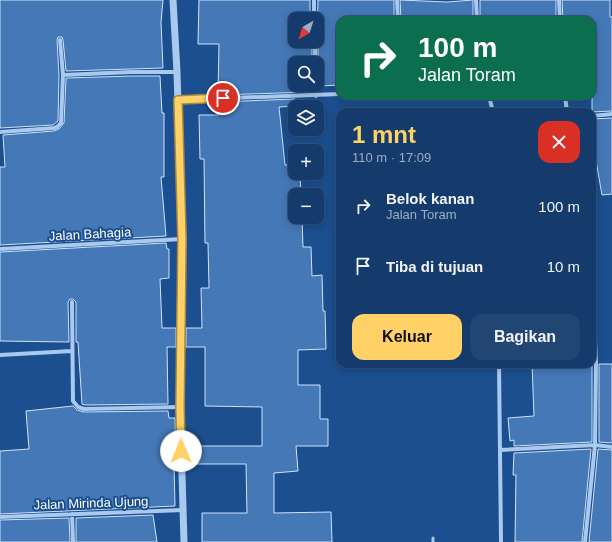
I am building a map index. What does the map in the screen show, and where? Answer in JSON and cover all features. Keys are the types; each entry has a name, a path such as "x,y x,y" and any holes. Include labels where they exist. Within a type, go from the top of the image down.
{"street":[{"path":"173,0 177,72 182,239 180,407 184,542"},
{"path":"314,0 314,12"},
{"path":"397,0 398,16"},
{"path":"476,0 477,16"},
{"path":"559,0 560,16"},
{"path":"0,132 54,128 59,126 62,119 63,75 60,40"},
{"path":"63,75 177,72"},
{"path":"178,100 336,94"},
{"path":"596,116 612,114"},
{"name":"Jalan Bahagia","path":"0,249 182,239"},
{"path":"72,302 73,401 78,407 84,409 180,407"},
{"path":"0,355 72,351"},
{"path":"499,368 501,542"},
{"path":"585,542 595,445 596,368"},
{"path":"500,450 595,445 612,447"},
{"name":"Jalan Mirinda Ujung","path":"0,517 183,510"},
{"path":"72,514 73,542"}],"building":[{"path":"0,0 163,0 161,22 163,68 66,71 63,40 62,37 58,37 58,121 53,125 0,128"},
{"path":"199,0 310,0 310,12 288,12 288,48 312,48 312,56 288,56 288,92 312,92 218,95 219,44 198,44"},
{"path":"318,0 394,0 394,16 336,16 336,85 324,86 324,56 318,56 318,48 324,48 324,12 318,12"},
{"path":"400,0 447,2 473,0 473,16 401,16"},
{"path":"480,0 556,0 556,16 480,16"},
{"path":"562,0 610,0 610,17 612,17 612,111 596,112 596,108 592,108 592,100 596,100 596,16 563,16"},
{"path":"160,76 162,113 164,113 164,177 161,177 166,236 0,245 0,167 5,167 3,135 54,131 59,129 64,123 66,78"},
{"path":"295,99 288,100 288,106 279,107 285,165 288,165 288,180 300,180 301,188 288,188 288,224 302,224 303,247 311,247 312,276 322,275 326,349 298,350 298,385 320,385 320,419 328,419 328,446 296,446 298,471 274,473 274,513 331,512 332,542 202,542 202,513 247,513 246,464 187,464 187,446 262,446 262,407 205,406 205,347 186,347 186,328 202,328 201,288 209,288 208,243 205,243 204,159 200,159 199,115 218,115 218,102"},
{"path":"612,118 612,194 602,195 596,161 596,119"},
{"path":"166,243 167,249 169,249 169,278 160,279 162,328 176,328 176,347 167,347 168,404 82,404 78,342 76,342 76,302 73,299 70,299 68,302 69,342 0,341 0,252"},
{"path":"599,364 612,364 612,443 599,442"},
{"path":"532,368 592,368 592,442 514,446 514,440 510,441 508,418 534,416"},
{"path":"73,406 77,410 84,412 168,411 169,418 175,418 175,506 0,514 0,451 29,449 26,411"},
{"path":"591,449 582,542 515,542 516,475 513,475 514,453"},
{"path":"598,449 612,450 612,542 589,542"},
{"path":"153,515 157,542 76,542 76,518"},
{"path":"69,518 70,542 0,542 0,520"}],"route":[{"path":"181,451 180,407 182,239 178,100 223,98"}]}
